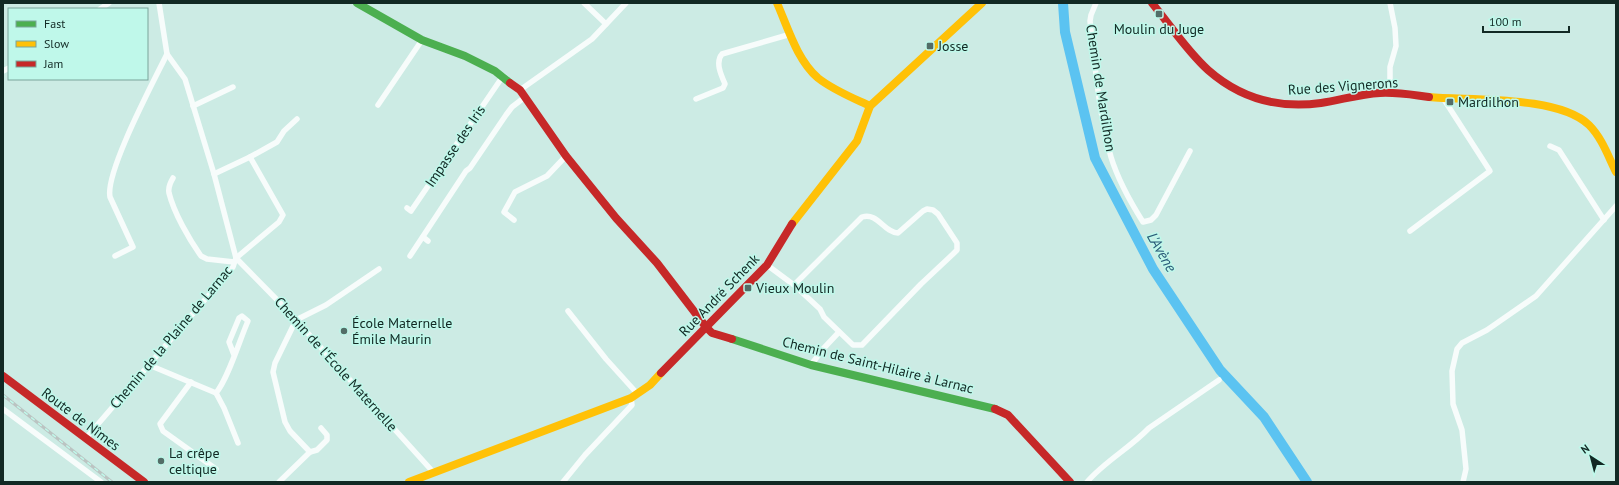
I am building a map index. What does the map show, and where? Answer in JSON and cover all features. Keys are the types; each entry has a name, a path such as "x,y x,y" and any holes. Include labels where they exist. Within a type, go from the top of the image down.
{"street":[{"name":"Chemin de la Plaine de Larnac","path":"86,438 233,267 235,260 214,174 185,79 167,54 159,3"},
{"name":"Chemin de Saint-Hilaire à Larnac","path":"357,3 422,40 465,56 503,76 522,93 566,156 616,218 657,264 712,333 812,365 995,408 1008,415 1070,482"},
{"path":"584,3 606,24"},
{"path":"410,256 425,239 466,171 470,168 522,93 592,39 626,3"},
{"path":"777,3 801,56 814,75 870,106"},
{"name":"Rue André Schenk","path":"409,482 634,396 650,385 767,265 791,225 857,141 870,106 982,3"},
{"name":"Chemin de Mardilhon","path":"1096,3 1090,21 1101,106 1111,157 1126,191 1143,222 1151,220 1156,215 1190,151"},
{"name":"Rue des Vignerons","path":"1152,3 1202,65 1218,78 1263,101 1274,103 1310,104 1390,93 1443,98 1520,102 1544,106 1569,112 1581,118 1599,137 1616,172"},
{"path":"1390,3 1395,28 1396,46 1390,67 1390,93"},
{"path":"696,99 723,88 725,84 720,72 719,63 719,57 722,54 791,34"},
{"path":"378,105 422,40"},
{"path":"115,256 133,246 110,196 110,183 123,146 167,54"},
{"name":"Impasse des Iris","path":"406,208 411,211 503,76"},
{"path":"193,106 233,87"},
{"path":"1410,230 1490,171 1443,98"},
{"path":"214,174 277,142 284,131 297,119"},
{"path":"1550,146 1559,150 1604,220"},
{"path":"514,220 504,212 515,192 546,176 566,156"},
{"path":"173,178 169,187 169,193 181,222 201,256 207,259 235,260 279,222 283,215 250,157"},
{"path":"1463,482 1466,469 1462,430 1453,404 1452,371 1457,349 1462,343 1487,330 1536,296 1616,206"},
{"path":"767,265 794,285 820,309 824,317 853,345 862,345 921,284 957,250 957,243 938,214 933,210 923,211 898,233 892,232 873,216 868,215 862,217 794,285"},
{"name":"Chemin de l'École Maternelle","path":"235,260 296,320 434,473"},
{"path":"310,452 290,431 285,422 273,369 296,320 326,305 379,269"},
{"path":"563,482 585,455 632,405 634,396 634,390 606,359 568,311"},
{"path":"216,393 221,388 248,320 246,317 242,316 239,318 229,342 234,355"},
{"path":"812,365 823,349 839,332"},
{"path":"149,365 216,393 238,442"},
{"name":"Route de Nîmes","path":"3,376 144,482"},
{"path":"1087,482 1095,472 1142,436 1149,428 1219,380"},
{"path":"191,382 160,424 160,427 163,431 216,469"},
{"path":"3,409 101,482"},
{"path":"279,482 310,452 317,450 328,438 321,428"}],"waterway":[{"name":"L'Avène","path":"1063,3 1065,32 1095,158 1153,269 1220,370 1264,417 1307,482"}],"railway":[{"path":"3,395 112,482"}],"traffic: fast":[{"path":"357,3 422,40 465,56 495,71 510,83"},
{"path":"732,339 811,365 995,409"}],"traffic: slow":[{"path":"777,3 794,43 804,62 811,71 818,78 843,94 870,106"},
{"path":"792,224 857,141 870,106 982,3"},
{"path":"1429,97 1513,101 1536,104 1575,115 1594,130 1616,172"},
{"path":"409,482 631,398 650,385 661,373"}],"traffic: jam":[{"path":"1152,3 1200,63 1221,80 1234,88 1261,100 1275,103 1305,104 1321,103 1380,93 1399,93 1429,97"},
{"path":"510,83 520,90 566,156 616,218 657,263 706,327 712,333 732,339"},
{"path":"661,373 767,265 792,224"},
{"path":"3,376 144,482"},
{"path":"995,409 1008,415 1070,482"}],"place":[{"name":"Moulin du Juge","path":"1159,14"},
{"name":"Josse","path":"930,46"},
{"name":"Mardilhon","path":"1450,102"},
{"name":"Vieux Moulin","path":"748,288"},
{"name":"École Maternelle Émile Maurin","path":"344,331"},
{"name":"La crêpe celtique","path":"161,461"}]}
